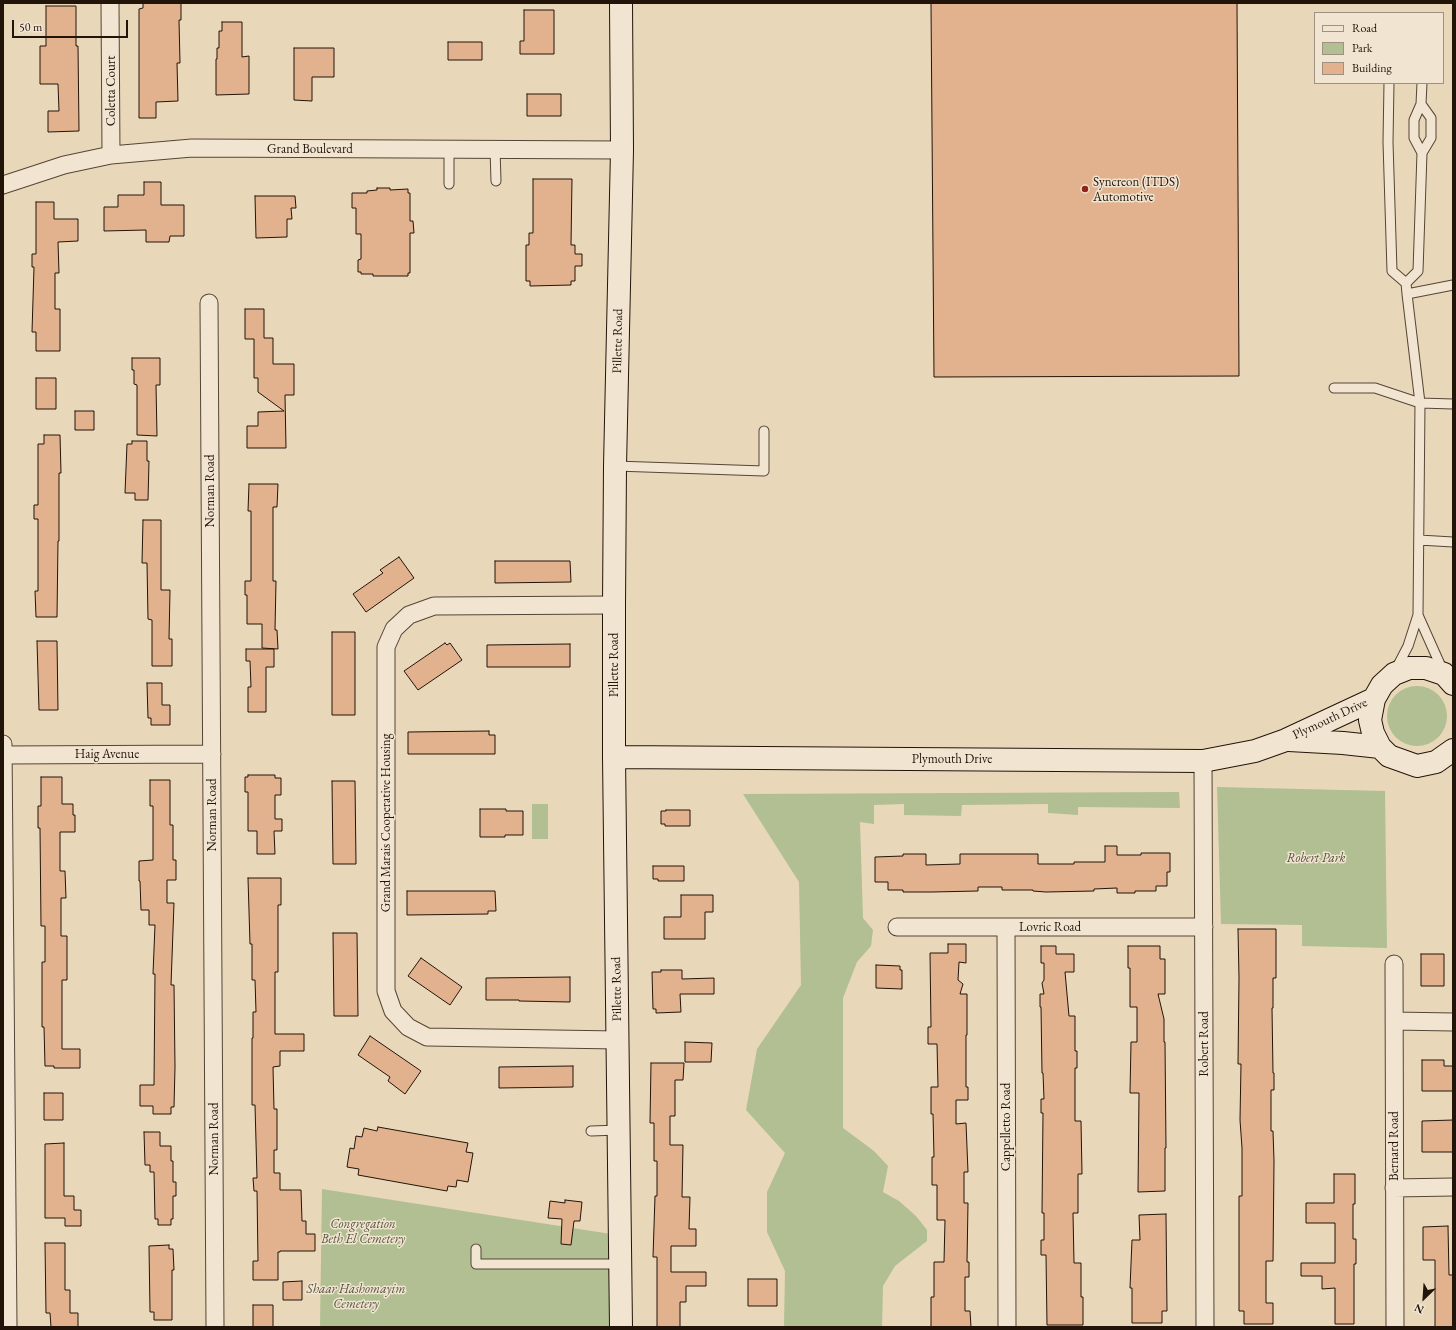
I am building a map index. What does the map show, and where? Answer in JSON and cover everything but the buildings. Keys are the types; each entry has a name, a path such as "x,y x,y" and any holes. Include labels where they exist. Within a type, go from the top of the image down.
{"street":[{"name":"Coletta Court","path":"110,3 111,155"},
{"name":"Pillette Road","path":"621,3 622,150 615,466 614,605 614,757 621,1327"},
{"name":"Grand Boulevard","path":"3,185 64,165 111,155 192,148 622,150"},
{"name":"Norman Road","path":"209,303 215,1327"},
{"name":"Grand Marais Cooperative Housing","path":"614,605 434,606 408,615 394,629 386,647 386,990 393,1011 408,1027 428,1037 618,1040"},
{"path":"1449,679 1426,668 1409,668 1394,674 1382,685 1374,699 1370,720 1373,733 1380,747 1389,756 1417,766 1436,762 1453,751"},
{"name":"Plymouth Drive","path":"614,757 1203,761 1254,751 1286,740 1374,699"},
{"name":"Plymouth Drive","path":"1286,740 1343,743 1380,747"},
{"path":"3,744 4,1072 8,1327"},
{"name":"Haig Avenue","path":"3,755 212,754"},
{"name":"Robert Road","path":"1203,761 1205,1327"},
{"name":"Lovric Road","path":"897,927 1204,927"},
{"name":"Cappelletto Road","path":"1006,927 1007,1327"},
{"name":"Bernard Road","path":"1394,964 1395,1327"},
{"path":"1394,1021 1453,1022"},
{"path":"1394,1188 1453,1188"}],"lane":[{"path":"1389,84 1388,142 1392,271 1406,283"},
{"path":"1422,84 1422,104 1414,120 1414,138 1422,153"},
{"path":"1394,674 1408,646 1418,615 1420,403 1406,294 1406,283 1418,271 1422,153 1431,138 1431,118 1422,104"},
{"path":"449,149 449,184"},
{"path":"495,149 496,181"},
{"path":"1406,294 1453,286"},
{"path":"1334,388 1375,388 1420,403 1453,404"},
{"path":"615,466 764,470 764,431"},
{"path":"1419,540 1453,542"},
{"path":"1418,615 1449,679"},
{"path":"591,1131 619,1130"},
{"path":"476,1249 476,1264 621,1264"}],"green space":[{"path":"1411,686 1423,686 1434,691 1442,699 1447,710 1445,728 1434,741 1423,746 1411,746 1400,741 1392,733 1387,722 1387,710 1392,699 1400,691"},
{"name":"Robert Park","path":"1217,787 1385,791 1387,948 1302,946 1302,925 1221,924"},
{"path":"1179,792 1180,808 1078,807 1078,815 1048,813 1048,804 962,805 961,816 904,815 904,804 874,805 874,824 860,822 863,918 873,930 871,946 857,962 843,998 843,1128 874,1151 888,1166 883,1192 899,1201 916,1216 927,1230 927,1241 895,1266 883,1286 882,1327 784,1327 785,1271 767,1232 767,1192 785,1153 746,1110 757,1049 801,985 799,882 743,794"},
{"path":"532,804 548,804 548,839 532,839"},
{"path":"322,1189 611,1234 611,1327 320,1327"}],"place":[{"name":"Syncreon (ITDS) Automotive","path":"1085,189"}],"park label":[{"name":"Congregation Beth El Cemetery","path":"363,1232"},
{"name":"Shaar Hashomayim Cemetery","path":"356,1296"}]}
